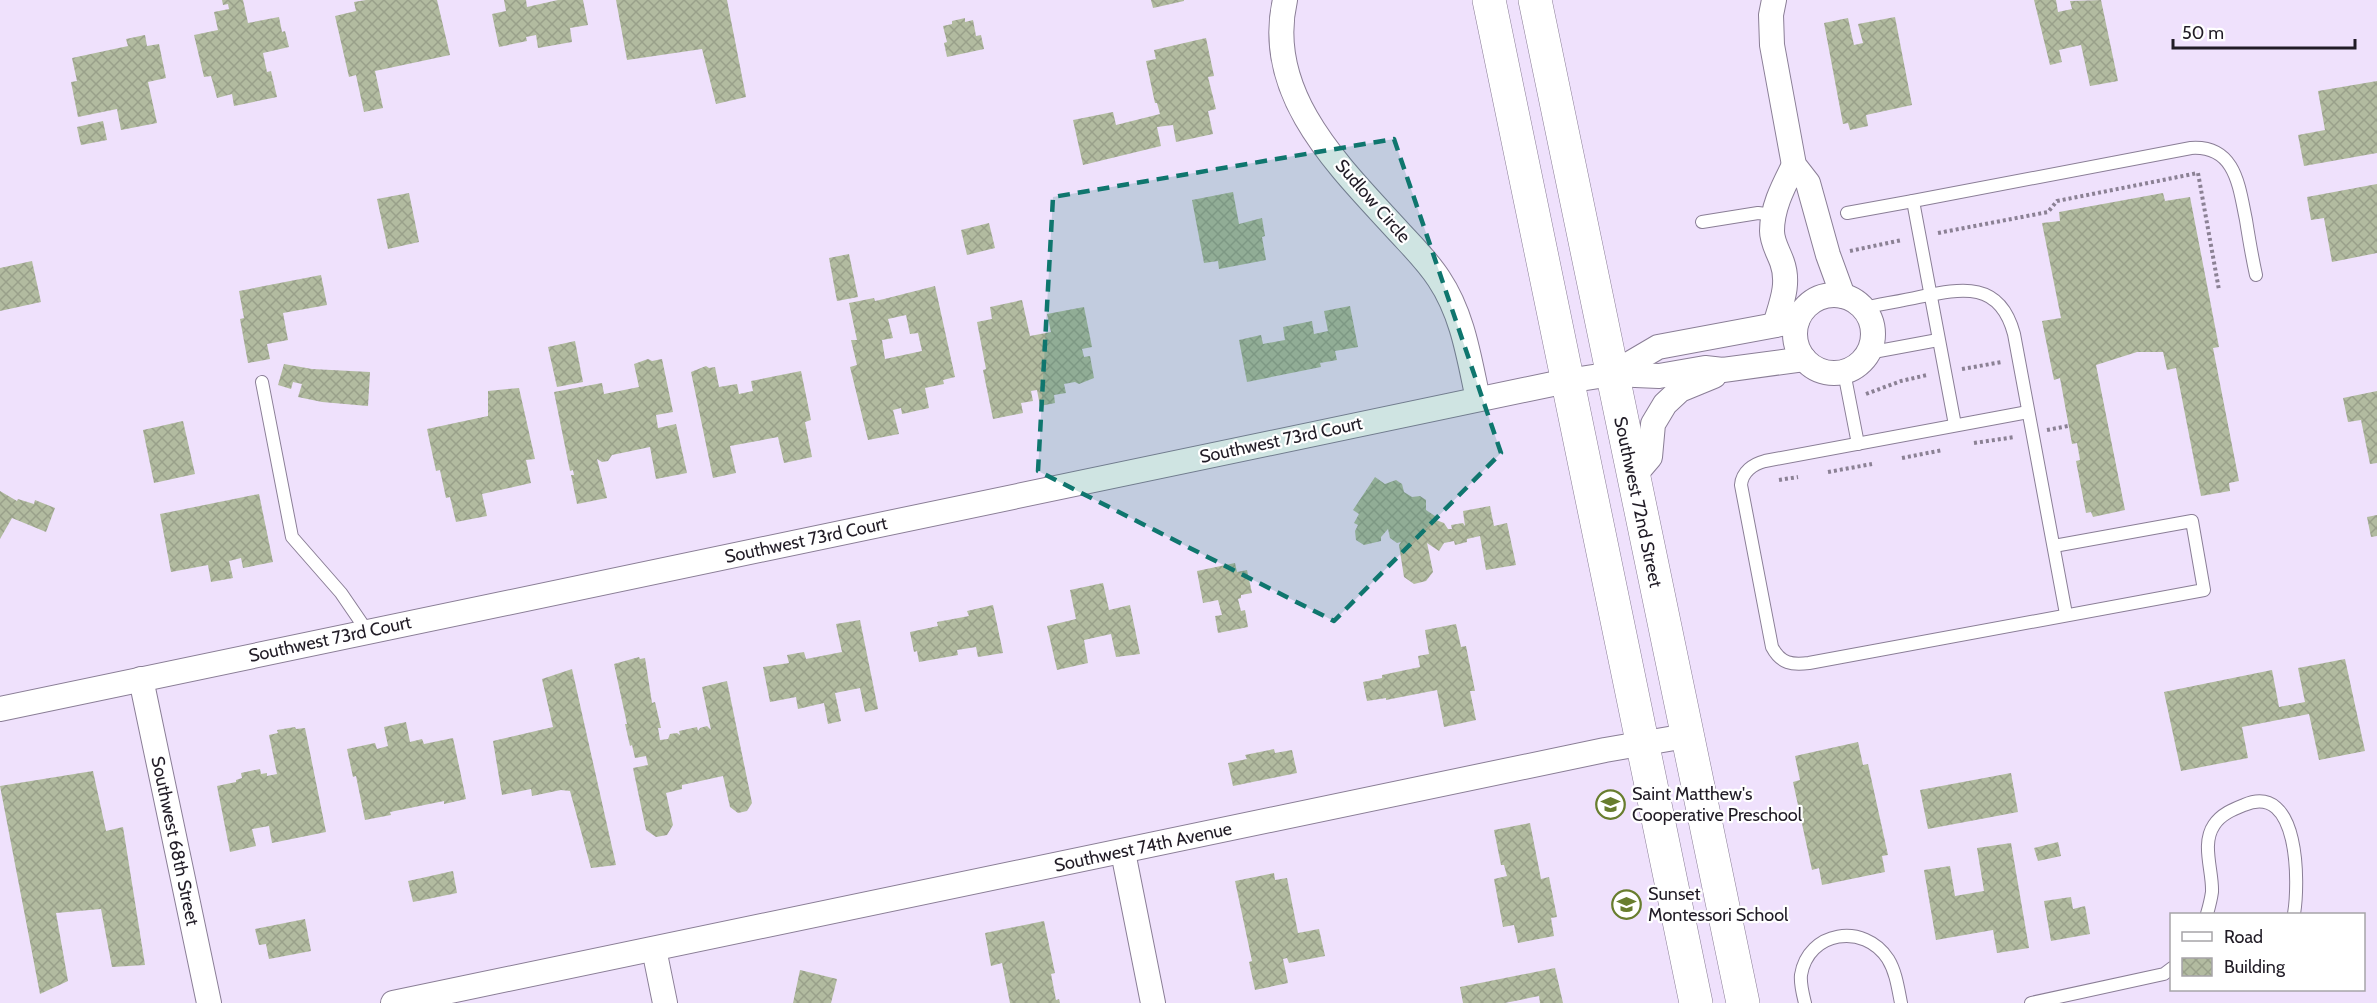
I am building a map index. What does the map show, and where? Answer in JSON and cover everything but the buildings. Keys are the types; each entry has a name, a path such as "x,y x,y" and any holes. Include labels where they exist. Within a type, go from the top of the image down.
{"main road":[{"path":"1489,0 1696,1003"},
{"name":"Southwest 72nd Street","path":"1535,0 1743,1003"}],"street":[{"name":"Sudlow Circle","path":"1285,0 1281,43 1292,93 1304,116 1339,164 1429,265 1447,291 1464,336 1478,399"},
{"path":"1774,0 1770,15 1772,45 1794,165 1808,183 1828,255 1843,296"},
{"path":"1612,374 1658,347 1786,323 1815,300 1833,294 1854,300 1870,318 1873,330 1868,353 1854,367 1845,372 1822,371 1804,359 1786,323 1786,281 1782,261 1773,239 1774,215 1779,195 1794,165"},
{"path":"1774,215 1814,207"},
{"path":"1612,374 1659,376 1705,368 1723,370 1804,359"},
{"path":"1633,477 1650,457 1653,424 1665,404 1680,390 1707,380 1723,370"},
{"name":"Southwest 73rd Court","path":"0,709 1478,399 1612,374"},
{"name":"Southwest 68th Street","path":"141,679 209,1003"},
{"name":"Southwest 74th Avenue","path":"393,1003 1686,736"},
{"path":"1123,852 1153,1003"},
{"path":"654,949 664,1003"}],"lane":[{"path":"1847,213 2192,148 2206,149 2223,157 2235,172 2256,275"},
{"path":"1913,201 1955,425"},
{"path":"1702,222 1758,213 1774,215"},
{"path":"1863,308 1931,295 1976,291 1996,301 2004,309 2014,334 2066,614"},
{"path":"1868,353 1938,340"},
{"path":"1845,372 1858,444"},
{"path":"262,382 292,537 341,593 367,631"},
{"path":"2028,412 1759,463 1748,471 1742,480 1770,641 1779,657 1789,664 1809,663 2204,590 2192,521 2054,546"},
{"path":"2207,913 2212,893 2208,844 2214,825 2228,812 2253,801 2269,803 2286,818 2294,844 2298,894 2294,913"},
{"path":"1805,1003 1801,976 1808,958 1820,943 1836,936 1861,936 1875,943 1888,959 1896,979 1901,1003"},
{"path":"2031,1003 2169,973"}],"path":[{"path":"1936,233 2048,212 2057,201 2198,173 2219,290"},
{"path":"1847,252 1903,240 1905,251"},
{"path":"1957,370 2003,362"},
{"path":"1864,394 1901,381 1928,375"},
{"path":"2044,431 2068,426"},
{"path":"1974,443 2018,436"},
{"path":"1902,458 1944,450"},
{"path":"1828,472 1872,464"},
{"path":"1779,480 1798,477"}],"highlighted area":[{"path":"1394,139 1501,453 1334,621 1038,471 1053,197"}],"place":[{"name":"Saint Matthew's Cooperative Preschool","path":"1611,804"},
{"name":"Sunset Montessori School","path":"1627,904"}]}
